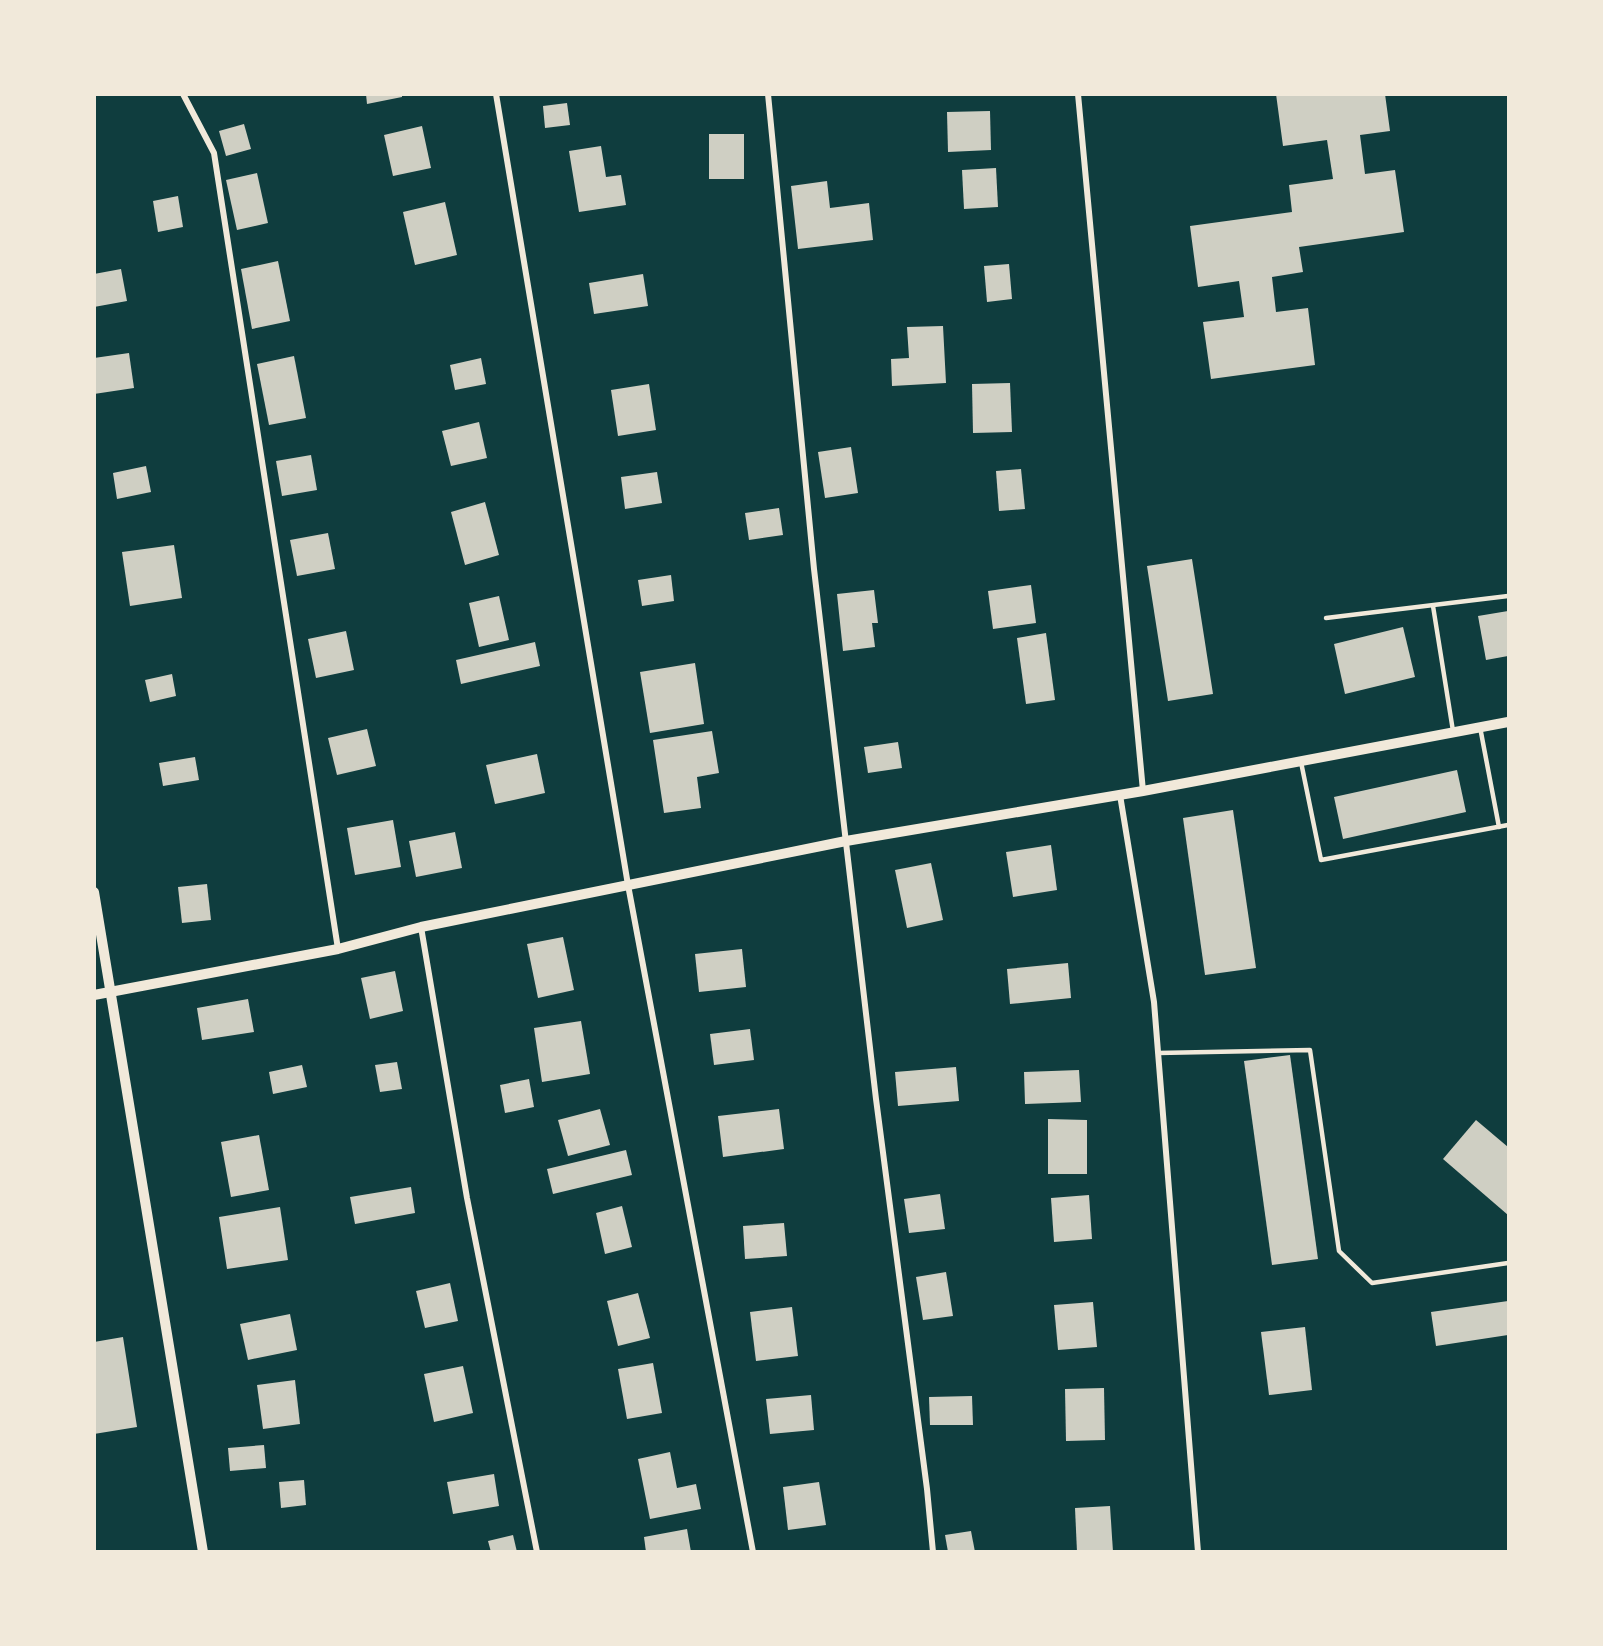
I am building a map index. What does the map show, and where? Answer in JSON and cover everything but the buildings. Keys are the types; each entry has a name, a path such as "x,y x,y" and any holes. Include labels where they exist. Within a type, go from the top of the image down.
{"street":[{"path":"183,94 214,153 338,949"},
{"path":"496,94 628,885 753,1551"},
{"path":"768,94 814,569 933,1551"},
{"path":"1078,94 1143,791"},
{"path":"94,995 338,949 421,927 846,841 1143,791 1509,722"},
{"path":"1120,794 1154,1002 1198,1551"},
{"path":"94,892 203,1551"},
{"path":"421,927 469,1209 537,1551"}],"lane":[{"path":"1326,618 1509,596"},
{"path":"1432,606 1454,732"},
{"path":"1480,727 1499,827"},
{"path":"1300,760 1321,860 1509,825"},
{"path":"1158,1053 1310,1050 1339,1251 1372,1283 1509,1263"}]}
